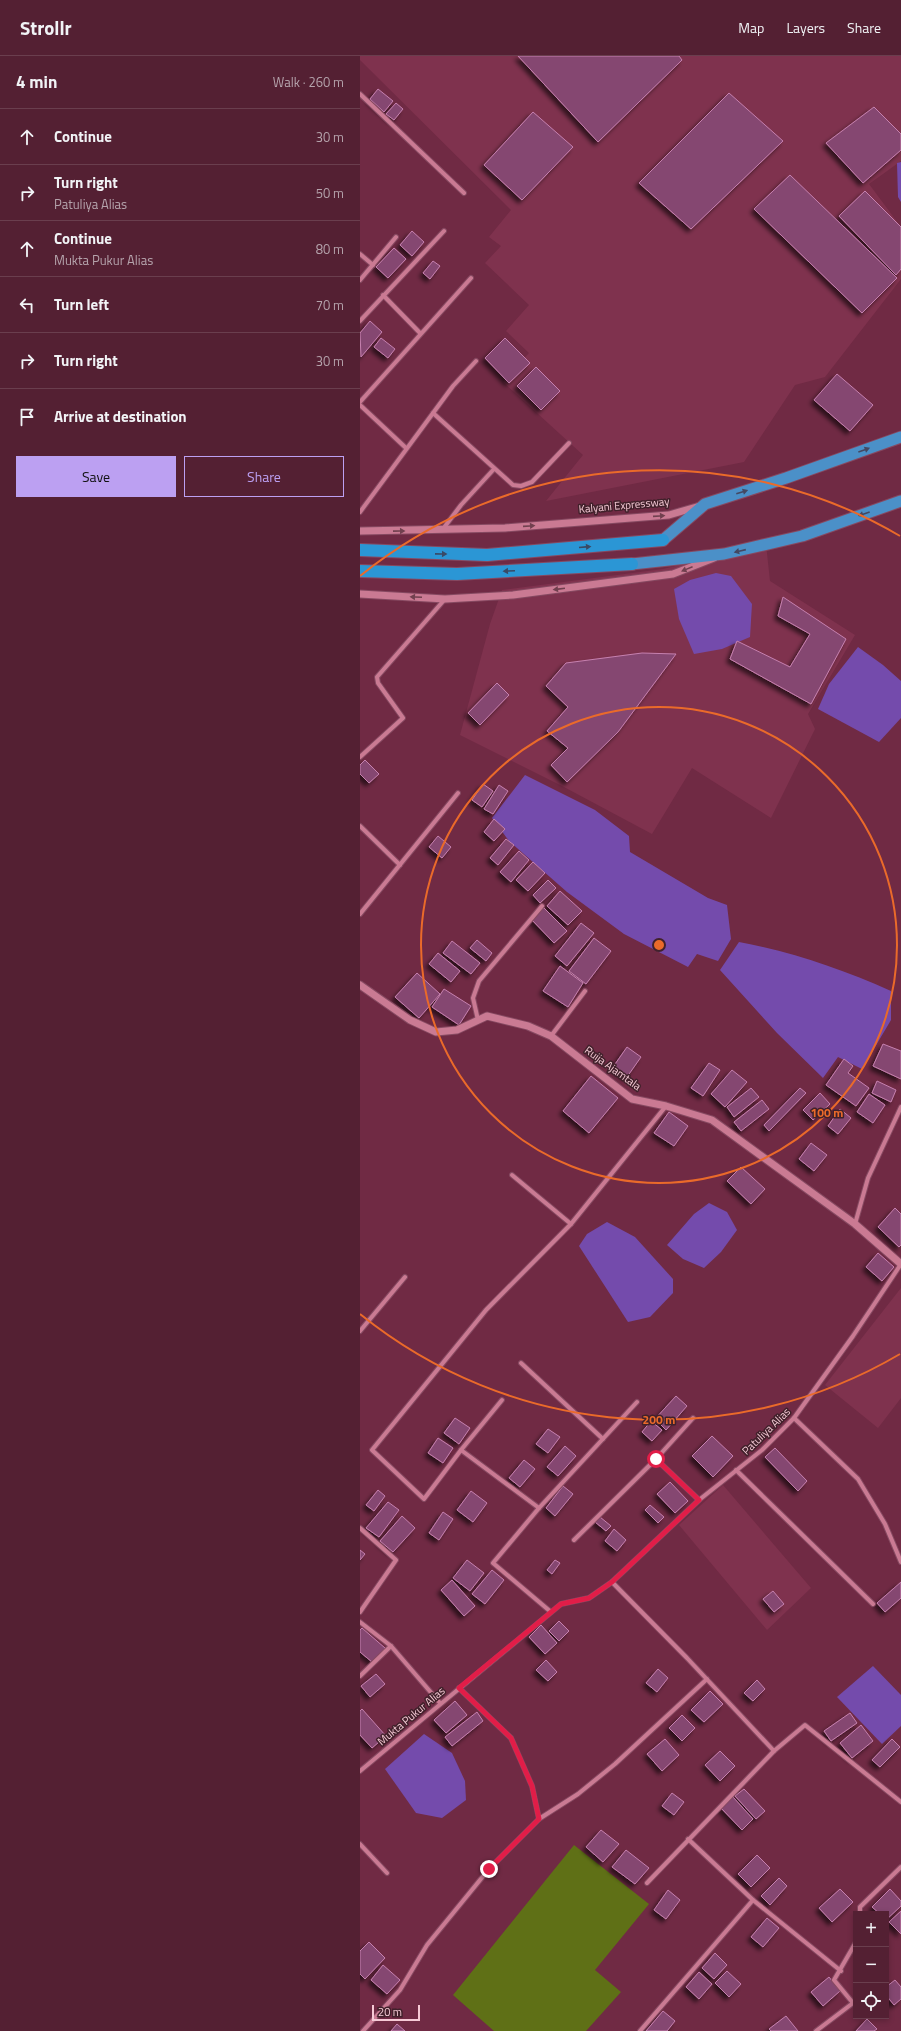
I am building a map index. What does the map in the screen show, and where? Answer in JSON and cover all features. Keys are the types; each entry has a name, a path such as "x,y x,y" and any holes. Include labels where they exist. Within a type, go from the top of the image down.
{"highway":[{"name":"Kalyani Expressway","path":"704,504 786,478 901,437"},
{"path":"360,571 457,574 632,564 724,554 802,536 901,501"},
{"path":"360,550 486,555 663,540 704,504"}],"street":[{"path":"360,94 464,194"},
{"path":"361,317 444,231"},
{"path":"360,280 396,237"},
{"path":"360,254 373,265"},
{"path":"406,448 360,403 420,333 471,278"},
{"path":"383,295 420,333"},
{"path":"360,512 453,386 476,361"},
{"path":"433,413 513,485 521,486 532,482 569,443"},
{"path":"442,530 461,505 494,469"},
{"name":"Kalyani Expressway","path":"360,532 505,528 669,515 704,504"},
{"path":"360,594 444,599 513,595 674,574 724,554"},
{"path":"360,757 403,718 378,683 377,677 444,599"},
{"path":"360,914 458,793"},
{"path":"360,826 400,865"},
{"path":"478,1020 473,998 479,981 542,906"},
{"name":"Ruija Ajamtala","path":"360,985 410,1020 436,1032 457,1030 487,1016 528,1026 550,1036 632,1099 666,1106 712,1120 854,1224 901,1264"},
{"path":"550,1036 585,991"},
{"path":"502,1400 461,1450 424,1499 372,1450 486,1310 571,1224 666,1106"},
{"path":"854,1224 868,1178 901,1107"},
{"path":"512,1175 571,1224"},
{"name":"Patuliya Alias","path":"612,1582 699,1500 762,1450 794,1418 853,1336 901,1264"},
{"path":"360,1331 405,1277"},
{"path":"521,1363 603,1438"},
{"path":"551,1612 493,1563 539,1508 637,1402"},
{"path":"574,1540 656,1459 693,1418"},
{"path":"794,1418 858,1479 885,1524 901,1562"},
{"path":"461,1450 539,1508"},
{"path":"656,1459 699,1500"},
{"path":"736,1470 873,1604"},
{"path":"360,1528 396,1560 360,1612"},
{"path":"612,1582 707,1679 774,1751"},
{"name":"Mukta Pukur Alias","path":"360,1771 561,1604 589,1598 612,1582"},
{"path":"360,1622 391,1646 440,1703"},
{"path":"360,1676 391,1646"},
{"path":"363,2031 400,1990 427,1944 489,1869 539,1819 578,1794 615,1764 707,1679"},
{"path":"459,1688 511,1738 532,1786 539,1819"},
{"path":"647,1883 774,1751 805,1726 901,1802"},
{"path":"688,1839 753,1900 841,1971"},
{"path":"360,1844 387,1874"},
{"path":"860,1911 860,1907 901,1867"},
{"path":"640,2031 753,1900"},
{"path":"816,2031 853,2003 834,1980 841,1971 853,1947"}],"shaded area":[{"path":"360,56 901,56 901,161 869,184 901,227 901,279 825,377 795,385 744,462 546,501 583,455 503,382 529,353 506,331 529,305 485,263 501,246 489,237 511,210 360,60"},
{"path":"901,162 901,202 898,197 897,163"},
{"path":"766,544 770,581 855,635 808,714 815,729 771,818 692,768 652,834 564,787 460,735 490,624 502,590 663,569"},
{"path":"716,573 731,576 752,604 750,637 722,649 694,654 679,619 674,589 690,580"},
{"path":"858,647 883,665 901,681 901,718 879,742 818,709 829,684"},
{"path":"525,775 595,810 629,836 630,852 708,898 727,905 731,939 718,961 697,954 688,967 624,934 567,892 509,841 492,818"},
{"path":"739,942 816,962 854,975 891,991 891,1020 862,1069 838,1057 823,1078 777,1033 720,970"},
{"path":"709,1203 727,1212 737,1230 721,1252 704,1268 683,1259 667,1245 694,1214"},
{"path":"607,1222 635,1237 673,1279 673,1293 650,1317 628,1322 579,1246 587,1234"},
{"path":"901,1288 901,1398 878,1428 825,1385"},
{"path":"723,1485 811,1588 767,1630 679,1525"},
{"path":"873,1666 901,1695 901,1726 882,1744 837,1697"},
{"path":"424,1734 452,1753 465,1781 466,1800 442,1818 416,1813 385,1769"}],"green space":[{"path":"574,1845 649,1904 595,1970 621,1992 586,2031 494,2031 453,1995"}],"building":[{"path":"518,56 679,56 682,60 598,142"},
{"path":"378,89 393,101 384,112 370,99"},
{"path":"729,93 783,141 691,229 639,183"},
{"path":"396,103 403,109 394,120 386,114"},
{"path":"874,107 901,134 901,150 863,183 826,143"},
{"path":"533,112 573,147 522,200 484,165"},
{"path":"790,175 897,278 862,313 754,209"},
{"path":"865,191 901,227 901,269 896,275 839,216"},
{"path":"412,231 424,242 412,256 400,245"},
{"path":"394,248 406,259 388,278 376,267"},
{"path":"433,261 440,266 430,279 423,273"},
{"path":"370,321 382,332 361,357 360,333"},
{"path":"381,338 395,349 388,358 374,347"},
{"path":"505,338 530,363 509,383 485,358"},
{"path":"536,367 560,391 541,410 517,386"},
{"path":"837,374 873,405 850,431 814,400"},
{"path":"783,597 846,639 811,704 730,659 737,641 790,667 810,634 778,616"},
{"path":"642,653 676,654 618,732 567,782 551,765 568,748 547,731 568,707 546,686 566,663"},
{"path":"497,683 509,695 480,725 468,713"},
{"path":"365,760 379,774 369,783 360,774 360,765"},
{"path":"483,784 493,791 482,807 472,800"},
{"path":"499,785 508,791 493,814 484,809"},
{"path":"494,819 505,829 494,841 484,832"},
{"path":"438,836 451,847 442,858 429,847"},
{"path":"506,839 514,845 498,865 490,858"},
{"path":"519,851 529,860 511,882 500,872"},
{"path":"533,862 545,873 528,891 516,880"},
{"path":"548,880 556,888 540,903 533,895"},
{"path":"560,891 582,911 568,925 547,906"},
{"path":"544,908 567,931 554,943 532,920"},
{"path":"581,923 594,933 567,966 555,956"},
{"path":"594,938 611,951 586,984 569,971"},
{"path":"477,940 492,953 486,961 470,948"},
{"path":"452,941 480,963 471,974 443,953"},
{"path":"438,953 460,971 451,982 429,964"},
{"path":"560,966 583,983 568,1007 543,991"},
{"path":"417,973 440,994 419,1018 395,997"},
{"path":"444,989 471,1006 459,1025 432,1007"},
{"path":"883,1044 901,1051 901,1079 873,1066"},
{"path":"627,1047 641,1057 627,1077 613,1067"},
{"path":"844,1059 853,1066 848,1073 869,1088 856,1106 826,1085"},
{"path":"709,1063 720,1070 703,1096 691,1088"},
{"path":"732,1070 747,1082 725,1107 711,1094"},
{"path":"591,1076 618,1098 589,1133 563,1111"},
{"path":"877,1081 896,1090 891,1102 872,1093"},
{"path":"751,1088 759,1097 734,1117 727,1107"},
{"path":"800,1088 806,1093 769,1131 764,1125"},
{"path":"820,1093 830,1104 813,1120 803,1110"},
{"path":"869,1094 885,1105 873,1123 857,1112"},
{"path":"762,1100 769,1109 741,1131 734,1122"},
{"path":"840,1109 851,1118 838,1134 828,1126"},
{"path":"669,1112 688,1126 674,1146 654,1133"},
{"path":"811,1143 827,1155 814,1171 799,1159"},
{"path":"741,1167 765,1189 751,1204 727,1181"},
{"path":"895,1208 901,1214 901,1245 899,1247 878,1227"},
{"path":"878,1253 894,1267 882,1281 866,1267"},
{"path":"676,1396 687,1406 666,1430 655,1419"},
{"path":"455,1418 470,1428 459,1444 444,1433"},
{"path":"651,1421 662,1430 652,1441 642,1432"},
{"path":"548,1429 560,1437 548,1453 536,1444"},
{"path":"712,1436 733,1456 713,1477 692,1456"},
{"path":"438,1438 453,1448 443,1463 428,1453"},
{"path":"565,1446 576,1456 558,1476 547,1467"},
{"path":"775,1448 807,1481 798,1491 765,1457"},
{"path":"524,1460 535,1469 520,1487 509,1478"},
{"path":"670,1482 688,1501 675,1513 657,1494"},
{"path":"563,1486 573,1494 555,1516 546,1508"},
{"path":"378,1490 385,1496 374,1511 366,1505"},
{"path":"471,1491 487,1503 473,1522 457,1510"},
{"path":"388,1502 399,1510 379,1537 366,1528"},
{"path":"650,1505 664,1517 658,1523 645,1510"},
{"path":"443,1512 453,1519 439,1540 429,1533"},
{"path":"402,1516 415,1528 393,1552 380,1541"},
{"path":"600,1517 611,1526 606,1531 595,1522"},
{"path":"614,1529 626,1540 617,1551 605,1541"},
{"path":"360,1550 365,1554 360,1560"},
{"path":"467,1560 484,1573 470,1591 453,1578"},
{"path":"555,1560 560,1563 552,1574 547,1570"},
{"path":"492,1570 504,1580 485,1604 472,1594"},
{"path":"452,1580 475,1606 464,1616 441,1590"},
{"path":"901,1582 901,1598 885,1612 877,1603"},
{"path":"773,1591 784,1604 774,1612 763,1599"},
{"path":"559,1621 569,1631 559,1641 549,1631"},
{"path":"541,1625 557,1643 545,1654 529,1637"},
{"path":"362,1628 385,1648 372,1662 360,1652 360,1630"},
{"path":"546,1660 557,1672 548,1681 536,1670"},
{"path":"658,1669 668,1678 657,1692 646,1683"},
{"path":"376,1674 385,1684 370,1697 361,1686"},
{"path":"757,1680 765,1689 753,1701 744,1693"},
{"path":"710,1691 723,1704 704,1722 691,1710"},
{"path":"455,1701 467,1715 446,1733 434,1720"},
{"path":"362,1709 386,1736 372,1748 360,1735 360,1711"},
{"path":"477,1712 483,1721 452,1746 445,1737"},
{"path":"850,1713 857,1723 831,1741 824,1731"},
{"path":"682,1715 695,1728 682,1741 669,1728"},
{"path":"861,1725 873,1741 852,1758 840,1743"},
{"path":"665,1739 679,1755 662,1771 647,1754"},
{"path":"892,1739 900,1747 880,1767 872,1760"},
{"path":"720,1751 735,1766 720,1781 705,1765"},
{"path":"744,1789 765,1811 756,1819 735,1796"},
{"path":"672,1793 684,1802 674,1815 662,1806"},
{"path":"733,1797 753,1819 742,1830 721,1808"},
{"path":"601,1830 619,1844 603,1862 586,1847"},
{"path":"626,1850 649,1868 635,1884 612,1867"},
{"path":"757,1855 770,1868 751,1887 738,1874"},
{"path":"779,1878 787,1886 770,1905 761,1896"},
{"path":"840,1889 853,1902 832,1922 819,1908"},
{"path":"890,1889 901,1901 901,1906 889,1917 889,1911 877,1911 872,1907"},
{"path":"668,1890 680,1900 666,1919 654,1910"},
{"path":"901,1911 901,1934 889,1922"},
{"path":"767,1918 779,1928 763,1947 751,1937"},
{"path":"369,1942 385,1958 365,1979 360,1974 360,1951"},
{"path":"715,1953 727,1965 714,1979 702,1968"},
{"path":"383,1965 400,1980 387,1994 371,1980"},
{"path":"727,1971 741,1984 729,1997 715,1983"},
{"path":"699,1972 712,1984 699,1999 686,1987"},
{"path":"829,1977 840,1991 823,2006 811,1992"},
{"path":"895,1980 901,1987 901,1999 894,2005 889,1999 889,1985"},
{"path":"663,2011 675,2021 667,2031 646,2031"},
{"path":"786,2016 798,2031 771,2031 769,2029"},
{"path":"867,2019 877,2029 874,2031 856,2031"},
{"path":"397,2024 405,2031 391,2031"}],"route":[{"path":"489,1869 539,1819 532,1786 511,1738 459,1688 561,1604 589,1598 612,1582 699,1500 656,1459"}]}
